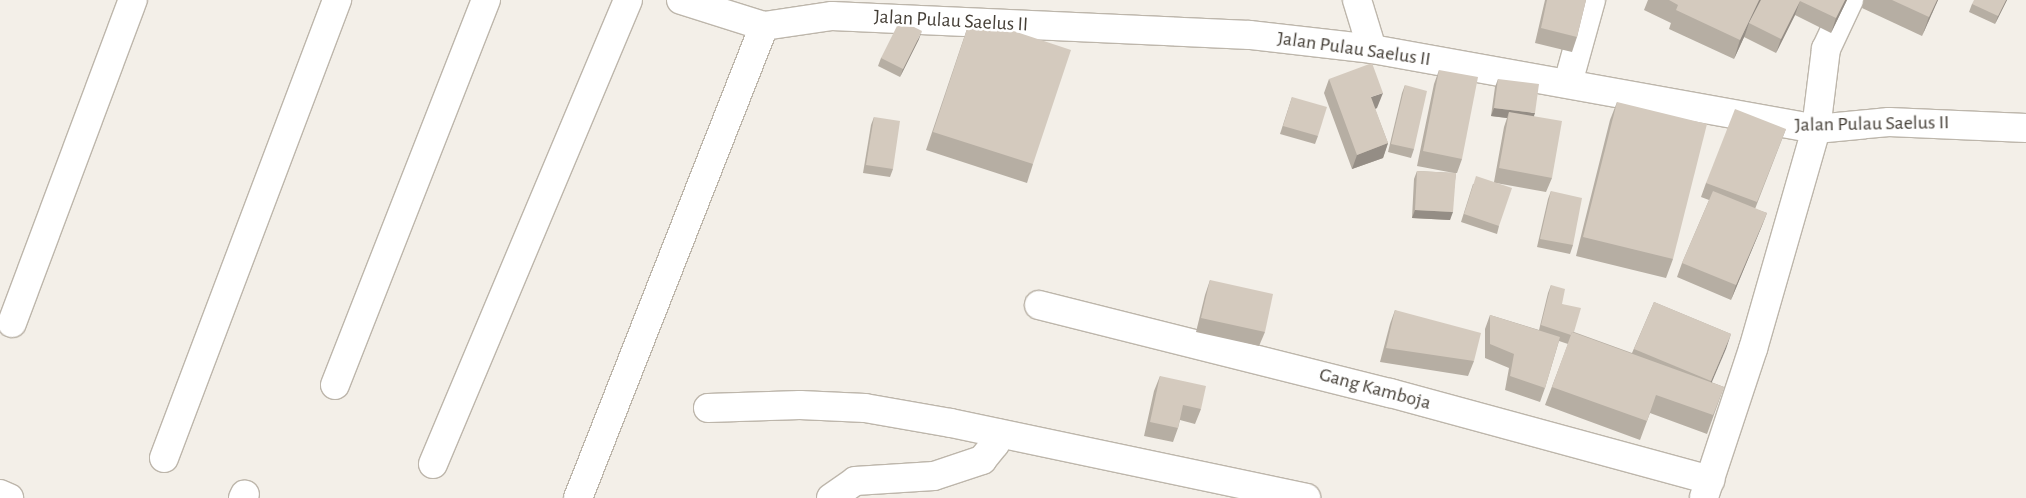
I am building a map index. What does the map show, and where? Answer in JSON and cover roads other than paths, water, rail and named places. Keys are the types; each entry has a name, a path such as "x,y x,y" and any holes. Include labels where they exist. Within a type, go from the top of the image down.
{"street":[{"path":"12,323 132,0"},
{"path":"164,458 336,0"},
{"path":"335,385 486,0"},
{"path":"433,464 628,0"},
{"name":"Jalan Pulau Saelus II","path":"681,0 764,26 832,16 1250,35 1372,49 1816,129 1889,122 2026,128"},
{"path":"1357,0 1372,49"},
{"path":"1568,83 1591,0"},
{"path":"1707,489 1753,349 1816,129 1826,49 1849,0"},
{"path":"578,498 764,26"},
{"name":"Gang Kamboja","path":"1039,306 1390,393 1707,489"},
{"path":"708,408 800,405 865,408 998,433 1306,498"},
{"path":"831,498 855,481 934,476 982,460 995,444 998,433"},
{"path":"0,494 9,498"}]}
